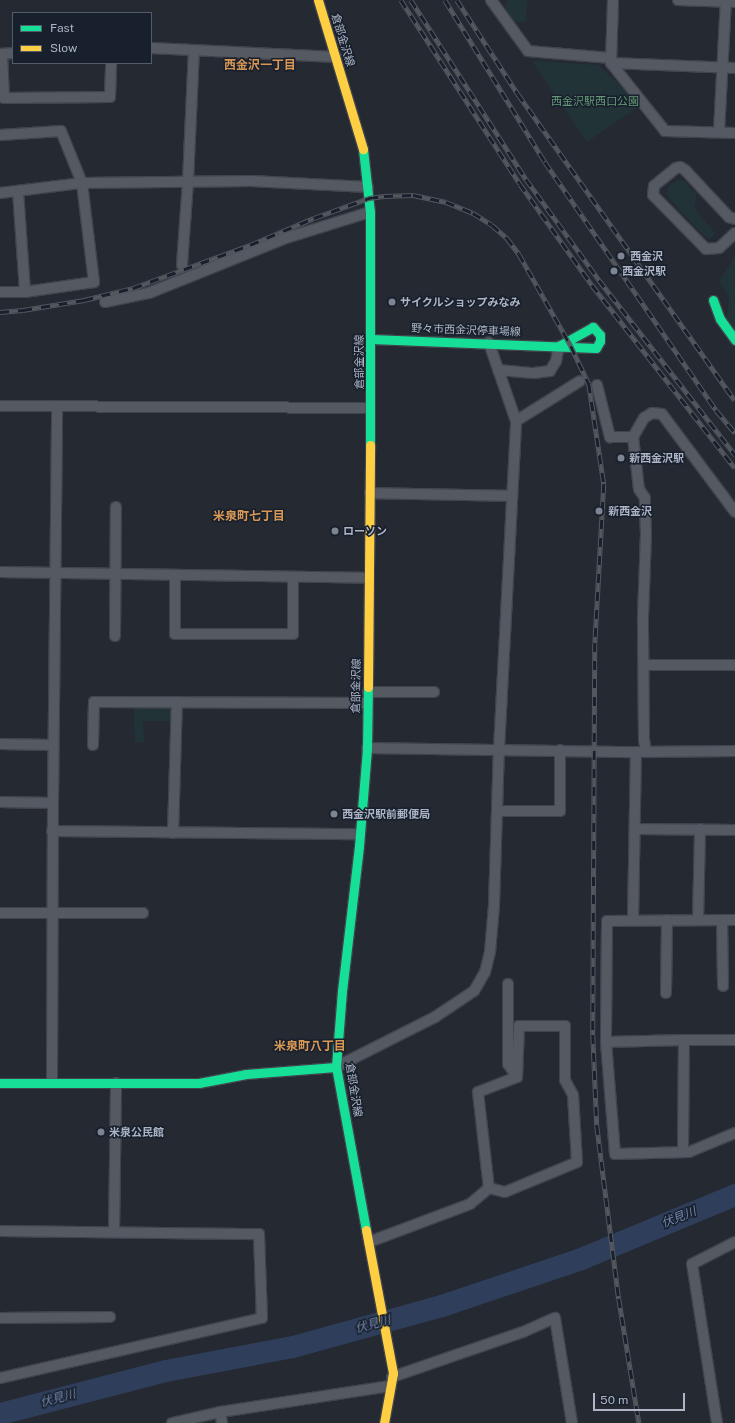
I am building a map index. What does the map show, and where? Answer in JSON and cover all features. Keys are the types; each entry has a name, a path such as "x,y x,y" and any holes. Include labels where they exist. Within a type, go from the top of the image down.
{"main road":[{"name":"倉部金沢線","path":"318,0 364,151 370,212 371,339 367,748 360,834 338,1031 336,1067 379,1295 392,1378 384,1423"},
{"path":"713,300 720,319 735,340"},
{"name":"野々市西金沢停車場線","path":"371,339 559,346"},
{"path":"0,1083 200,1083 246,1074 336,1067"}],"street":[{"path":"491,0 528,51 611,60 735,68"},
{"path":"613,0 611,60 665,131 735,133"},
{"path":"678,0 729,1 722,67 719,132"},
{"path":"152,48 336,57"},
{"path":"182,265 188,181 194,50"},
{"path":"12,53 1,54 4,98 110,97 111,64"},
{"path":"0,135 61,131 82,182 94,282 25,292 0,292"},
{"path":"733,218 720,217 687,176 676,175 657,187 655,196 703,246 719,248 735,233"},
{"path":"0,193 82,182 251,181 368,187"},
{"path":"18,191 25,292"},
{"path":"105,302 149,293 283,239 370,212"},
{"path":"336,1067 435,1017 474,991 480,984 490,952 516,421 489,343"},
{"path":"498,370 534,373 550,371 556,361 559,346"},
{"path":"516,421 580,381"},
{"path":"597,385 610,437 633,436"},
{"path":"0,406 370,408"},
{"path":"52,1083 52,803 57,406"},
{"path":"633,920 635,829 641,752 644,740 643,616 646,534 645,498 639,489 633,436 644,418 652,413 662,414 735,512"},
{"path":"370,493 512,496"},
{"path":"115,636 116,507"},
{"path":"0,572 369,578"},
{"path":"175,575 175,634 293,634 293,577"},
{"path":"644,665 735,665"},
{"path":"368,692 434,692"},
{"path":"93,745 94,702 367,703"},
{"path":"173,833 176,702"},
{"path":"0,744 53,745"},
{"path":"367,748 641,752 735,751"},
{"path":"497,811 560,811 560,750"},
{"path":"0,802 52,803"},
{"path":"635,829 735,830"},
{"path":"698,920 700,829"},
{"path":"52,831 360,834"},
{"path":"0,913 143,913"},
{"path":"666,994 667,920"},
{"path":"722,920 723,986"},
{"path":"735,920 607,921 606,1042 615,1154 689,1152 735,1133"},
{"path":"508,984 508,1064 517,1077"},
{"path":"489,1188 505,1192 576,1162 573,1095 565,1080 565,1026 519,1026 517,1077"},
{"path":"683,1152 684,1040"},
{"path":"606,1042 735,1040"},
{"path":"489,1188 478,1092 517,1077"},
{"path":"114,1232 116,1083"},
{"path":"369,1242 470,1204 489,1188"},
{"path":"0,1232 259,1234 262,1318 0,1378"},
{"path":"718,1423 692,1264 735,1242"},
{"path":"0,1318 110,1317"},
{"path":"172,1423 392,1378 523,1332 555,1318 572,1423"},
{"path":"220,1412 222,1423"}],"green space":[{"path":"507,0 527,0 526,22 515,22 505,10"},
{"name":"西金沢駅西口公園","path":"532,61 598,65 641,105 587,142"},
{"path":"679,180 684,181 696,194 694,208 715,233 712,238 708,238 703,235 669,198 667,194 668,188 672,183"},
{"path":"735,257 735,330 727,318 729,296 719,281"},
{"path":"168,707 173,711 173,721 143,721 144,742 135,742 134,708"}],"waterway":[{"name":"伏見川","path":"0,1414 166,1371 293,1347 442,1306 579,1260 735,1195"}],"railway":[{"path":"401,0 520,184 592,285 735,468"},
{"path":"411,0 526,179 599,280 735,455"},
{"path":"445,0 545,162 716,410 735,433"},
{"path":"457,0 518,94 735,400"},
{"path":"0,312 23,310 84,300 133,288 250,245 314,218 369,198 384,196 413,195 446,202 473,213 492,225 507,238 519,254 571,346 589,384 604,484 595,643 593,1035 597,1126 619,1299 639,1423"}],"traffic: fast":[{"path":"363,149 370,212 370,445"},
{"path":"713,300 720,319 735,340"},
{"path":"371,339 596,348 600,341 600,335 593,327 559,346"},
{"path":"366,1230 336,1067 342,991 359,846 367,748 368,687"},
{"path":"0,1083 199,1083 246,1074 336,1067"}],"traffic: slow":[{"path":"318,0 363,149"},
{"path":"368,687 370,445"},
{"path":"366,1230 393,1373 384,1423"}],"place":[{"name":"西金沢","path":"621,256"},
{"name":"西金沢駅","path":"614,271"},
{"name":"サイクルショップみなみ","path":"392,302"},
{"name":"新西金沢駅","path":"621,458"},
{"name":"新西金沢","path":"599,511"},
{"name":"ローソン","path":"335,531"},
{"name":"西金沢駅前郵便局","path":"334,814"},
{"name":"米泉公民館","path":"101,1132"}],"district":[{"name":"西金沢一丁目","path":"260,66"},
{"name":"米泉町七丁目","path":"249,517"},
{"name":"米泉町八丁目","path":"310,1047"}]}
